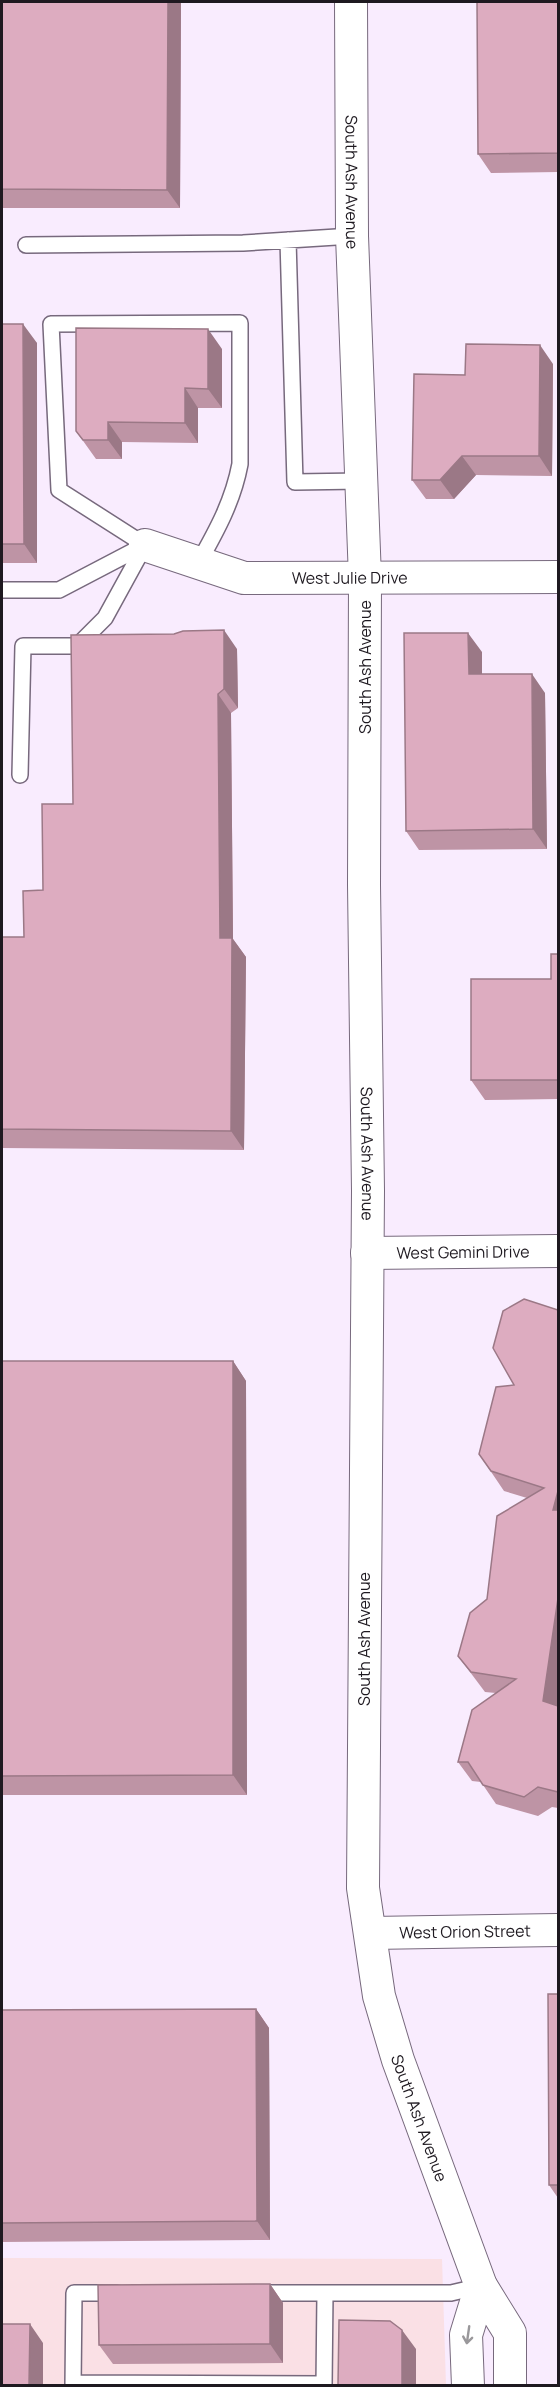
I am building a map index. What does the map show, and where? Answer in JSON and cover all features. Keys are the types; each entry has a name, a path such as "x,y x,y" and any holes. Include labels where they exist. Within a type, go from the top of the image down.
{"street":[{"name":"South Ash Avenue","path":"351,2 352,236 365,578 367,1253 363,1888 379,1996 398,2060 481,2286 510,2333 510,2385"},
{"name":"West Julie Drive","path":"145,545 244,578 558,577"},
{"name":"West Gemini Drive","path":"367,1253 558,1251"},
{"name":"West Orion Street","path":"371,1933 558,1930"},
{"path":"468,2385 466,2335 481,2286"}],"lane":[{"path":"26,246 243,243 352,236"},
{"path":"288,240 295,482 361,481"},
{"path":"145,545 60,490 51,324 240,323 240,464 236,487 227,511 199,562"},
{"path":"2,590 60,590 145,545"},
{"path":"20,775 23,646 77,646 105,618 145,545"},
{"path":"242,2293 451,2293 481,2286"},
{"path":"134,2293 74,2293 73,2384 324,2385 325,2293"}],"shaded area":[{"path":"2,2258 442,2259 446,2385 2,2386"}],"building":[{"path":"2,2 168,2 167,190 2,189"},
{"path":"477,2 558,2 558,153 478,154"},
{"path":"2,324 23,324 24,544 2,544"},
{"path":"76,328 208,329 208,389 185,388 185,423 108,422 108,440 83,440 76,431"},
{"path":"466,344 540,345 539,456 462,456 440,480 412,480 414,374 465,375"},
{"path":"224,630 224,689 218,694 220,938 232,938 231,1131 2,1129 2,937 24,937 23,891 43,890 42,804 73,804 71,635 174,634 183,631"},
{"path":"404,633 468,633 469,674 532,674 533,829 406,831"},
{"path":"551,954 558,954 558,1080 471,1080 471,979 551,979"},
{"path":"524,1299 558,1310 558,1491 553,1510 558,1510 558,1598 543,1701 558,1706 558,1792 538,1787 524,1797 483,1785 468,1762 458,1762 472,1710 516,1679 471,1672 458,1656 470,1613 487,1599 497,1516 544,1488 491,1471 479,1454 496,1387 514,1385 493,1348 503,1311"},
{"path":"2,1361 233,1361 233,1775 2,1776"},
{"path":"548,1994 558,1994 558,2185 549,2185"},
{"path":"256,2009 257,2221 2,2223 2,2010"},
{"path":"270,2284 270,2344 99,2345 98,2285"},
{"path":"339,2320 390,2321 402,2330 402,2385 338,2385"},
{"path":"2,2324 30,2324 29,2385 2,2385"}]}
